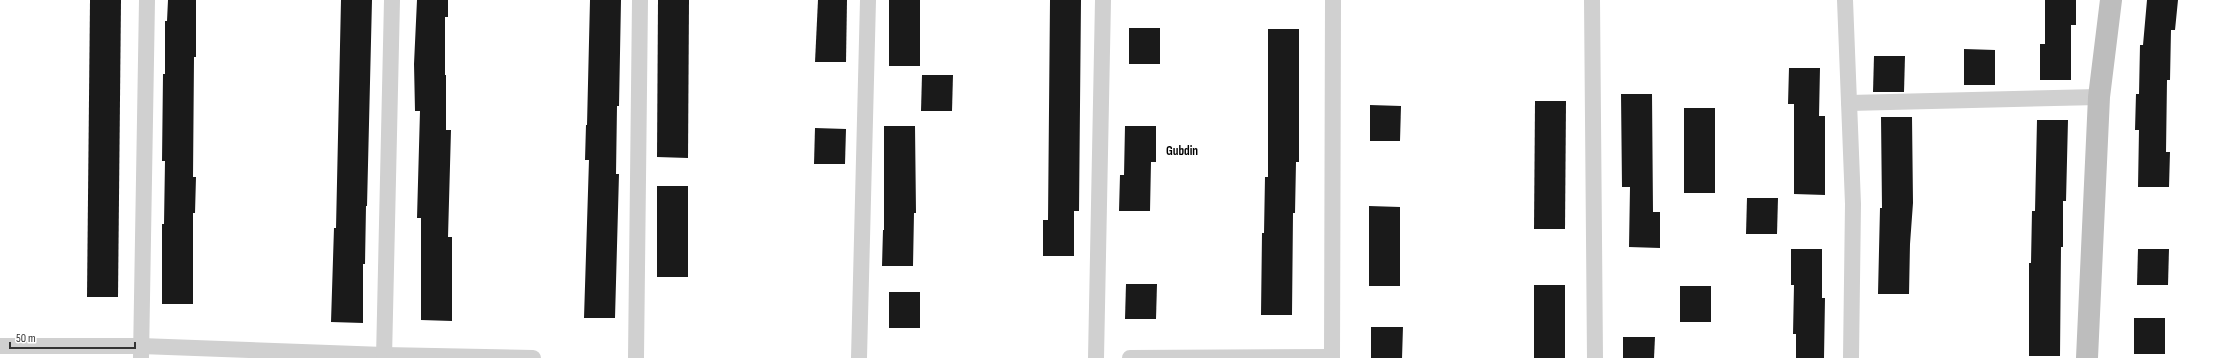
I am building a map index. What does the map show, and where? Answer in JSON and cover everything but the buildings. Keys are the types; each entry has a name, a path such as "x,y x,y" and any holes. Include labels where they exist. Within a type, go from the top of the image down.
{"street":[{"path":"141,352 147,0"},
{"path":"384,357 392,0"},
{"path":"636,358 640,0"},
{"path":"859,358 868,0"},
{"path":"1096,358 1103,0"},
{"path":"1130,358 1332,358 1332,0"},
{"path":"1592,0 1595,358"},
{"path":"1846,0 1852,204 1851,358"},
{"path":"2087,358 2099,97 2111,0"},
{"path":"1848,103 2099,97"},
{"path":"0,346 141,352 384,357 533,358"}],"district":[{"name":"Gubdin","path":"1182,151"}]}
